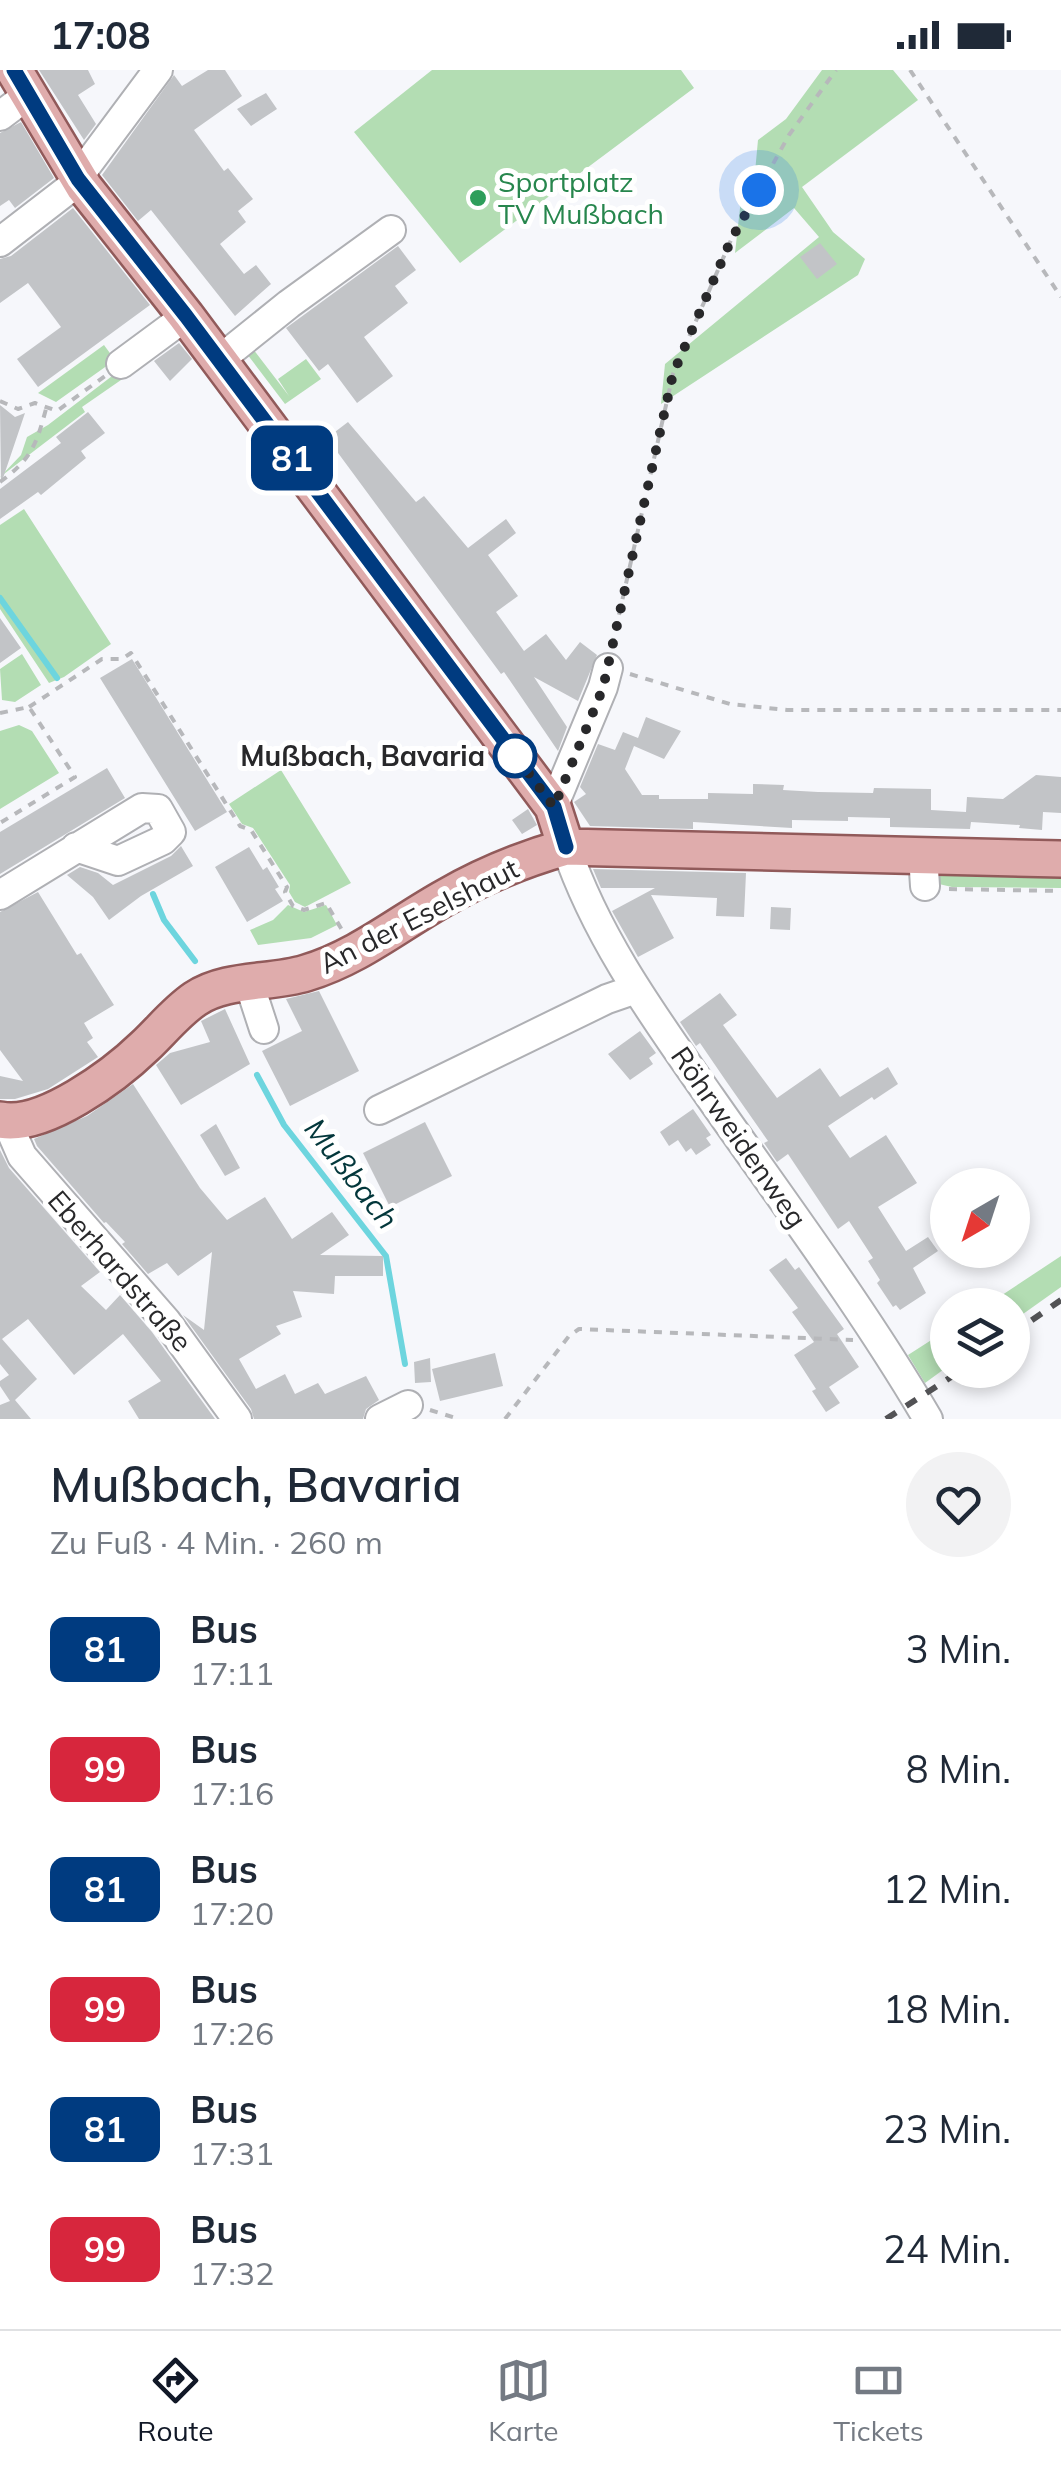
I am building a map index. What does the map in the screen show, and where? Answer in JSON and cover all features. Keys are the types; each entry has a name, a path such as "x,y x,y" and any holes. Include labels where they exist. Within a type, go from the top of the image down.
{"main road":[{"path":"21,82 78,179 186,316 554,807 566,847"},
{"name":"An der Eselshaut","path":"3,1121 31,1120 99,1081 131,1059 180,1011 204,994 300,976 333,964 374,944 467,886 524,860 566,847 924,871 1061,859"}],"street":[{"path":"0,242 78,179 158,70"},
{"path":"0,116 21,82"},
{"path":"218,361 391,230"},
{"path":"121,364 186,316"},
{"path":"554,807 608,668"},
{"name":"Röhrweidenweg","path":"566,847 594,916 636,989 877,1336 928,1419"},
{"path":"0,895 66,853"},
{"path":"249,984 264,1029"},
{"path":"380,1110 608,998 636,989"},
{"name":"Eberhardstraße","path":"3,1121 22,1156 166,1321 237,1419"},
{"path":"380,1419 408,1406"}],"path":[{"path":"836,70 788,135 731,240 673,374 608,668 730,704 787,710 1061,710"},
{"path":"910,70 1061,297"},
{"path":"0,401 18,409 35,403 57,412 121,364"},
{"path":"0,482 25,464 47,408"},
{"path":"0,713 29,707 102,659 122,659 131,653 240,826 251,830 258,840 294,906 304,910 326,903"},
{"path":"0,823 75,777 29,707"},
{"path":"924,871 952,890 1061,891"},
{"path":"333,932 341,928"},
{"path":"505,1419 569,1336 587,1327 842,1340 877,1336"},
{"path":"408,1406 460,1419"}],"green space":[{"name":"Sportplatz TV Mußbach","path":"432,70 681,70 694,88 460,263 354,132"},
{"path":"822,70 893,70 918,100 802,187 833,232 865,259 858,275 661,404 665,364 819,237 794,208 735,253 741,199 755,172 758,140 786,119"},
{"path":"104,345 115,360 56,402 38,393"},
{"path":"253,349 289,396 278,379 306,359 321,379 285,404 247,354"},
{"path":"116,373 121,380 82,407 85,412 0,477 21,455 27,437"},
{"path":"24,509 111,644 49,683 0,609 0,525"},
{"path":"22,654 41,685 15,702 2,700 0,669"},
{"path":"19,725 32,731 59,773 0,809 0,731"},
{"path":"281,770 351,883 305,907 295,902 290,885 253,828 242,824 229,804"},
{"path":"931,865 1061,869 1061,888 952,887 930,882"},
{"path":"288,905 304,912 326,905 337,925 311,938 258,945 250,930 273,920"},
{"path":"1061,1256 1061,1287 1030,1309 1030,1288 1013,1288"},
{"path":"930,1341 930,1379 925,1383 908,1355"}],"building":[{"path":"39,70 88,70 95,84 78,95 96,124 84,140"},
{"path":"208,70 225,70 242,96 194,130 224,171 228,168 253,199 238,211 246,222 220,244 244,274 256,265 271,284 235,316 151,210 138,221 102,175 174,75 182,86"},
{"path":"266,93 277,109 251,126 237,109"},
{"path":"21,122 54,178 15,208 9,200 0,206 0,133"},
{"path":"73,208 150,305 38,387 17,359 61,327 28,283 0,303 0,259 11,256"},
{"path":"820,243 837,264 817,279 800,257"},
{"path":"398,246 416,270 395,286 408,303 364,337 393,376 357,403 328,364 319,371 286,328"},
{"path":"179,343 192,359 170,381 154,361"},
{"path":"0,405 15,417 25,413 1,484"},
{"path":"88,412 105,433 81,451 86,458 41,495 38,492 0,519 0,489 61,443 56,437"},
{"path":"348,422 416,502 424,496 468,548 506,519 516,533 488,555 518,596 496,612 524,651 546,634 566,660 580,642 597,655 578,701 534,677 567,727 558,751 504,672 501,674 327,438"},
{"path":"0,618 21,648 0,663"},
{"path":"132,659 227,812 195,831 100,678"},
{"path":"646,717 681,731 664,759 634,746 625,769 642,795 659,795 659,799 708,799 708,793 753,794 753,784 818,792 931,789 931,810 966,812 967,797 1003,799 1036,775 1061,777 1061,813 1043,812 1042,830 971,822 970,829 890,827 890,818 848,817 848,821 792,820 792,828 693,822 693,829 590,826 574,802 586,794 580,787 598,744 615,750 623,732 638,738"},
{"path":"107,768 125,798 0,874 0,832"},
{"path":"528,809 537,825 522,834 512,820"},
{"path":"181,846 193,866 109,920 93,897 67,875 80,867 98,873 113,885 171,856"},
{"path":"249,847 263,870 267,867 283,901 247,922 215,867"},
{"path":"593,869 746,873 744,917 716,916 717,898 651,895 674,938 638,957 612,911 655,888 601,888"},
{"path":"38,892 114,1005 84,1023 93,1038 87,1042 98,1057 48,1089 15,1099 0,1099 0,1076 23,1081 0,1050 0,912"},
{"path":"771,907 791,908 790,930 770,929"},
{"path":"319,991 359,1071 290,1106 262,1051 302,1031 286,999"},
{"path":"720,993 737,1015 723,1025 777,1098 820,1068 840,1097 888,1067 898,1084 828,1126 850,1158 886,1135 917,1183 878,1207 906,1251 928,1237 930,1240 930,1256 913,1268 926,1293 900,1310 896,1305 893,1307 868,1261 873,1258 849,1221 838,1229 788,1154 777,1162 764,1143 768,1141 700,1043 696,1046 680,1022"},
{"path":"225,1009 250,1064 181,1105 156,1065 170,1053 210,1042 201,1021"},
{"path":"640,1031 656,1053 649,1058 653,1064 630,1080 608,1054"},
{"path":"133,1084 200,1188 227,1220 265,1197 292,1239 332,1212 349,1235 320,1255 383,1256 383,1276 335,1276 334,1294 293,1291 302,1317 276,1326 281,1334 239,1359 256,1389 285,1374 295,1394 318,1383 325,1394 366,1376 379,1400 366,1409 363,1419 254,1419 251,1409 183,1315 204,1330 212,1252 178,1276 167,1263 148,1274 122,1244 125,1242 37,1146 34,1139 87,1116"},
{"path":"693,1109 711,1135 706,1138 711,1145 696,1155 691,1148 686,1152 678,1140 669,1146 660,1132"},
{"path":"425,1122 452,1176 390,1207 363,1153"},
{"path":"216,1124 240,1168 225,1176 200,1135"},
{"path":"0,1150 9,1168 100,1272 81,1286 106,1310 120,1295 215,1419 139,1419 128,1401 161,1381 123,1334 74,1375 28,1319 2,1339 37,1379 15,1400 31,1419 0,1419 0,1405 10,1401 0,1386 0,1381 9,1375 0,1364"},
{"path":"786,1258 795,1270 799,1267 844,1329 837,1334 859,1367 829,1387 840,1403 826,1412 794,1355 814,1342 792,1312 798,1308 769,1270"},
{"path":"495,1353 503,1386 440,1401 432,1369"},
{"path":"430,1358 431,1382 415,1383 414,1362"}],"waterway":[{"name":"Mußbach","path":"0,598 57,678"},
{"name":"Mußbach","path":"153,894 164,920 195,961"},
{"name":"Mußbach","path":"257,1075 284,1125 386,1256 405,1364"}],"railway":[{"path":"1030,1322 1061,1300"},
{"path":"886,1419 934,1388"}],"bus line":[{"name":"81","path":"14,70 78,179 186,316 554,807 566,847"}],"place":[{"name":"Sportplatz TV Mußbach","path":"478,198"},
{"name":"Mußbach, Bavaria","path":"515,756"}],"route":[{"path":"515,756 506,743 554,807 603,688 673,374 731,240 759,190"}]}
